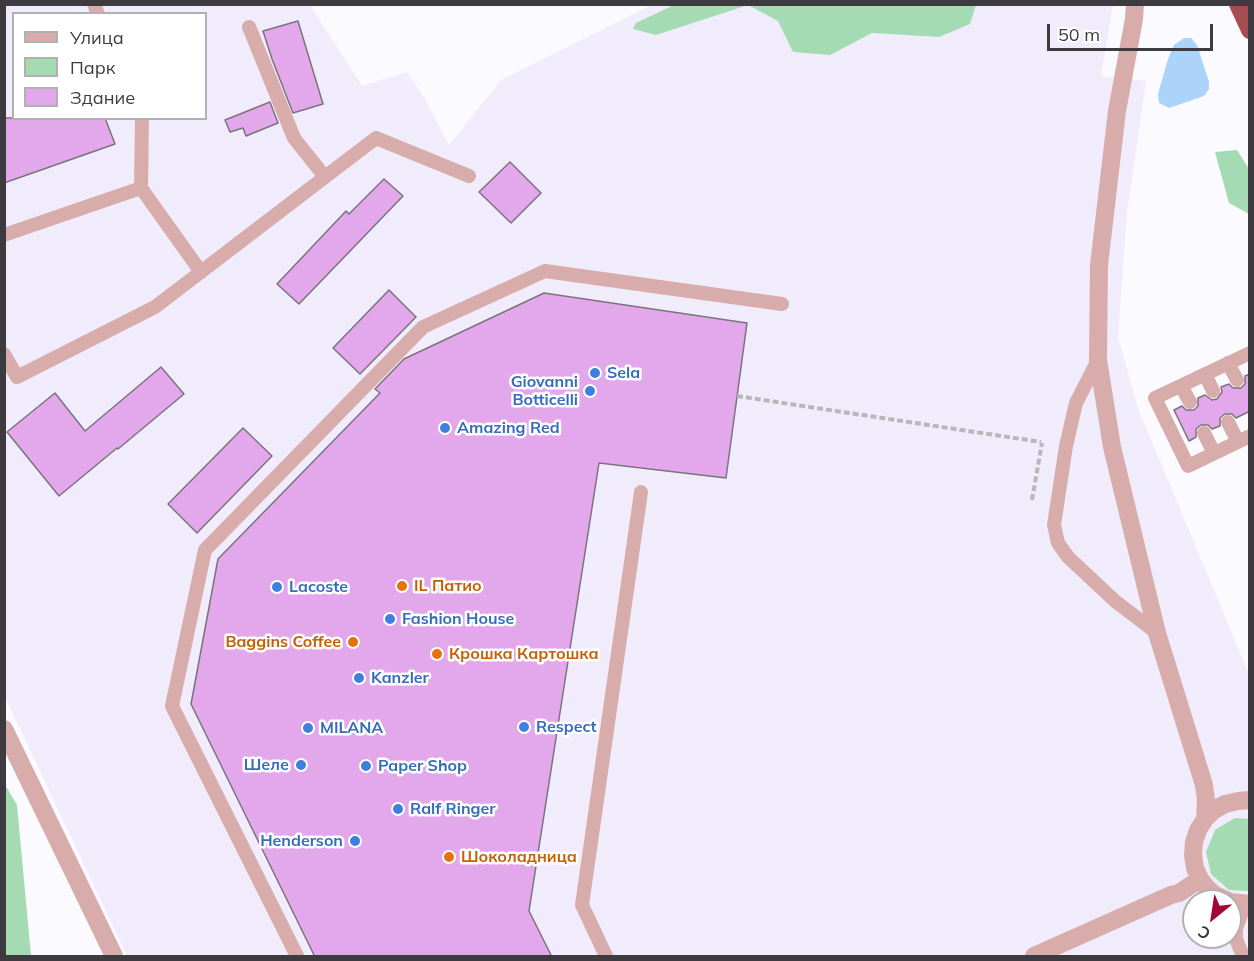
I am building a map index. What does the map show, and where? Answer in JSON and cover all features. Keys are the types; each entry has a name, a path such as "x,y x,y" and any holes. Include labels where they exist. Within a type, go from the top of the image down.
{"highway":[{"path":"1238,4 1250,30"}],"street":[{"path":"1136,4 1117,111 1099,265 1098,360 1112,447 1157,633 1204,785 1205,819"},
{"path":"4,729 114,957"},
{"path":"1208,889 1195,868 1194,842 1198,830 1214,810 1225,804 1250,800"},
{"path":"1034,957 1179,893 1200,879"}],"lane":[{"path":"249,27 294,138 325,177"},
{"path":"142,120 141,188 201,272"},
{"path":"4,354 17,376 155,307 376,138 469,176"},
{"path":"4,235 141,188"},
{"path":"297,957 172,706 205,550 423,327 545,271 782,304"},
{"path":"1228,422 1244,439 1188,466 1155,398 1250,353"},
{"path":"1098,360 1076,403 1066,446 1054,525 1058,543 1068,557 1115,601 1157,633"},
{"path":"1228,363 1236,380"},
{"path":"1205,374 1213,391"},
{"path":"1181,386 1190,402"},
{"path":"1204,433 1214,453"},
{"path":"606,957 582,905 640,492"}],"path":[{"path":"737,396 1066,446"},
{"path":"1032,500 1041,442"}],"shaded area":[{"path":"4,5 310,5 362,86 407,72 424,97 449,145 501,80 652,5 1113,5 1101,76 1146,81 1127,212 1118,337 1139,411 1249,674 1249,956 127,956 5,697"}],"green space":[{"path":"674,4 976,5 970,24 939,37 872,33 830,55 793,52 778,21 748,5 656,35 633,29 636,23"},
{"path":"1237,150 1249,169 1249,214 1229,203 1215,152"},
{"path":"4,783 17,805 31,956 5,956"},
{"path":"1235,818 1249,819 1249,891 1228,889 1211,874 1206,852 1215,830"}],"water":[{"path":"1184,38 1191,38 1197,45 1209,82 1209,89 1204,96 1169,108 1159,103 1158,94 1174,45"}],"building":[{"path":"298,21 323,104 293,113 263,31"},
{"path":"270,102 278,123 246,136 243,128 230,132 225,120"},
{"path":"4,118 12,118 12,120 106,120 115,144 4,183"},
{"path":"510,162 541,193 511,223 479,192"},
{"path":"384,179 403,196 299,304 277,284 346,211 349,214"},
{"path":"389,290 416,317 360,374 333,348"},
{"name":"Fashion House","path":"544,293 747,323 726,478 599,463 529,911 552,957 315,957 191,704 218,559 380,393 375,389 404,359"},
{"path":"161,367 184,394 59,496 7,432 55,393 85,431"},
{"path":"1250,374 1250,411 1236,418 1232,414 1225,414 1220,418 1220,426 1212,429 1208,425 1201,425 1196,429 1196,437 1189,441 1174,410 1182,406 1186,410 1194,410 1198,406 1198,398 1205,395 1212,400 1217,399 1222,392 1221,387 1229,384 1233,388 1241,388 1245,384 1245,376"},
{"path":"243,428 272,456 197,533 168,504"}],"place":[{"name":"Sela","path":"595,373"},
{"name":"Giovanni Botticelli","path":"590,391"},
{"name":"Amazing Red","path":"445,428"},
{"name":"IL Патио","path":"402,586"},
{"name":"Lacoste","path":"277,587"},
{"name":"Fashion House","path":"390,619"},
{"name":"Baggins Coffee","path":"353,642"},
{"name":"Крошка Картошка","path":"437,654"},
{"name":"Kanzler","path":"359,678"},
{"name":"Respect","path":"524,727"},
{"name":"MILANA","path":"308,728"},
{"name":"Шеле","path":"301,765"},
{"name":"Paper Shop","path":"366,766"},
{"name":"Ralf Ringer","path":"398,809"},
{"name":"Henderson","path":"355,841"},
{"name":"Шоколадница","path":"449,857"}]}
